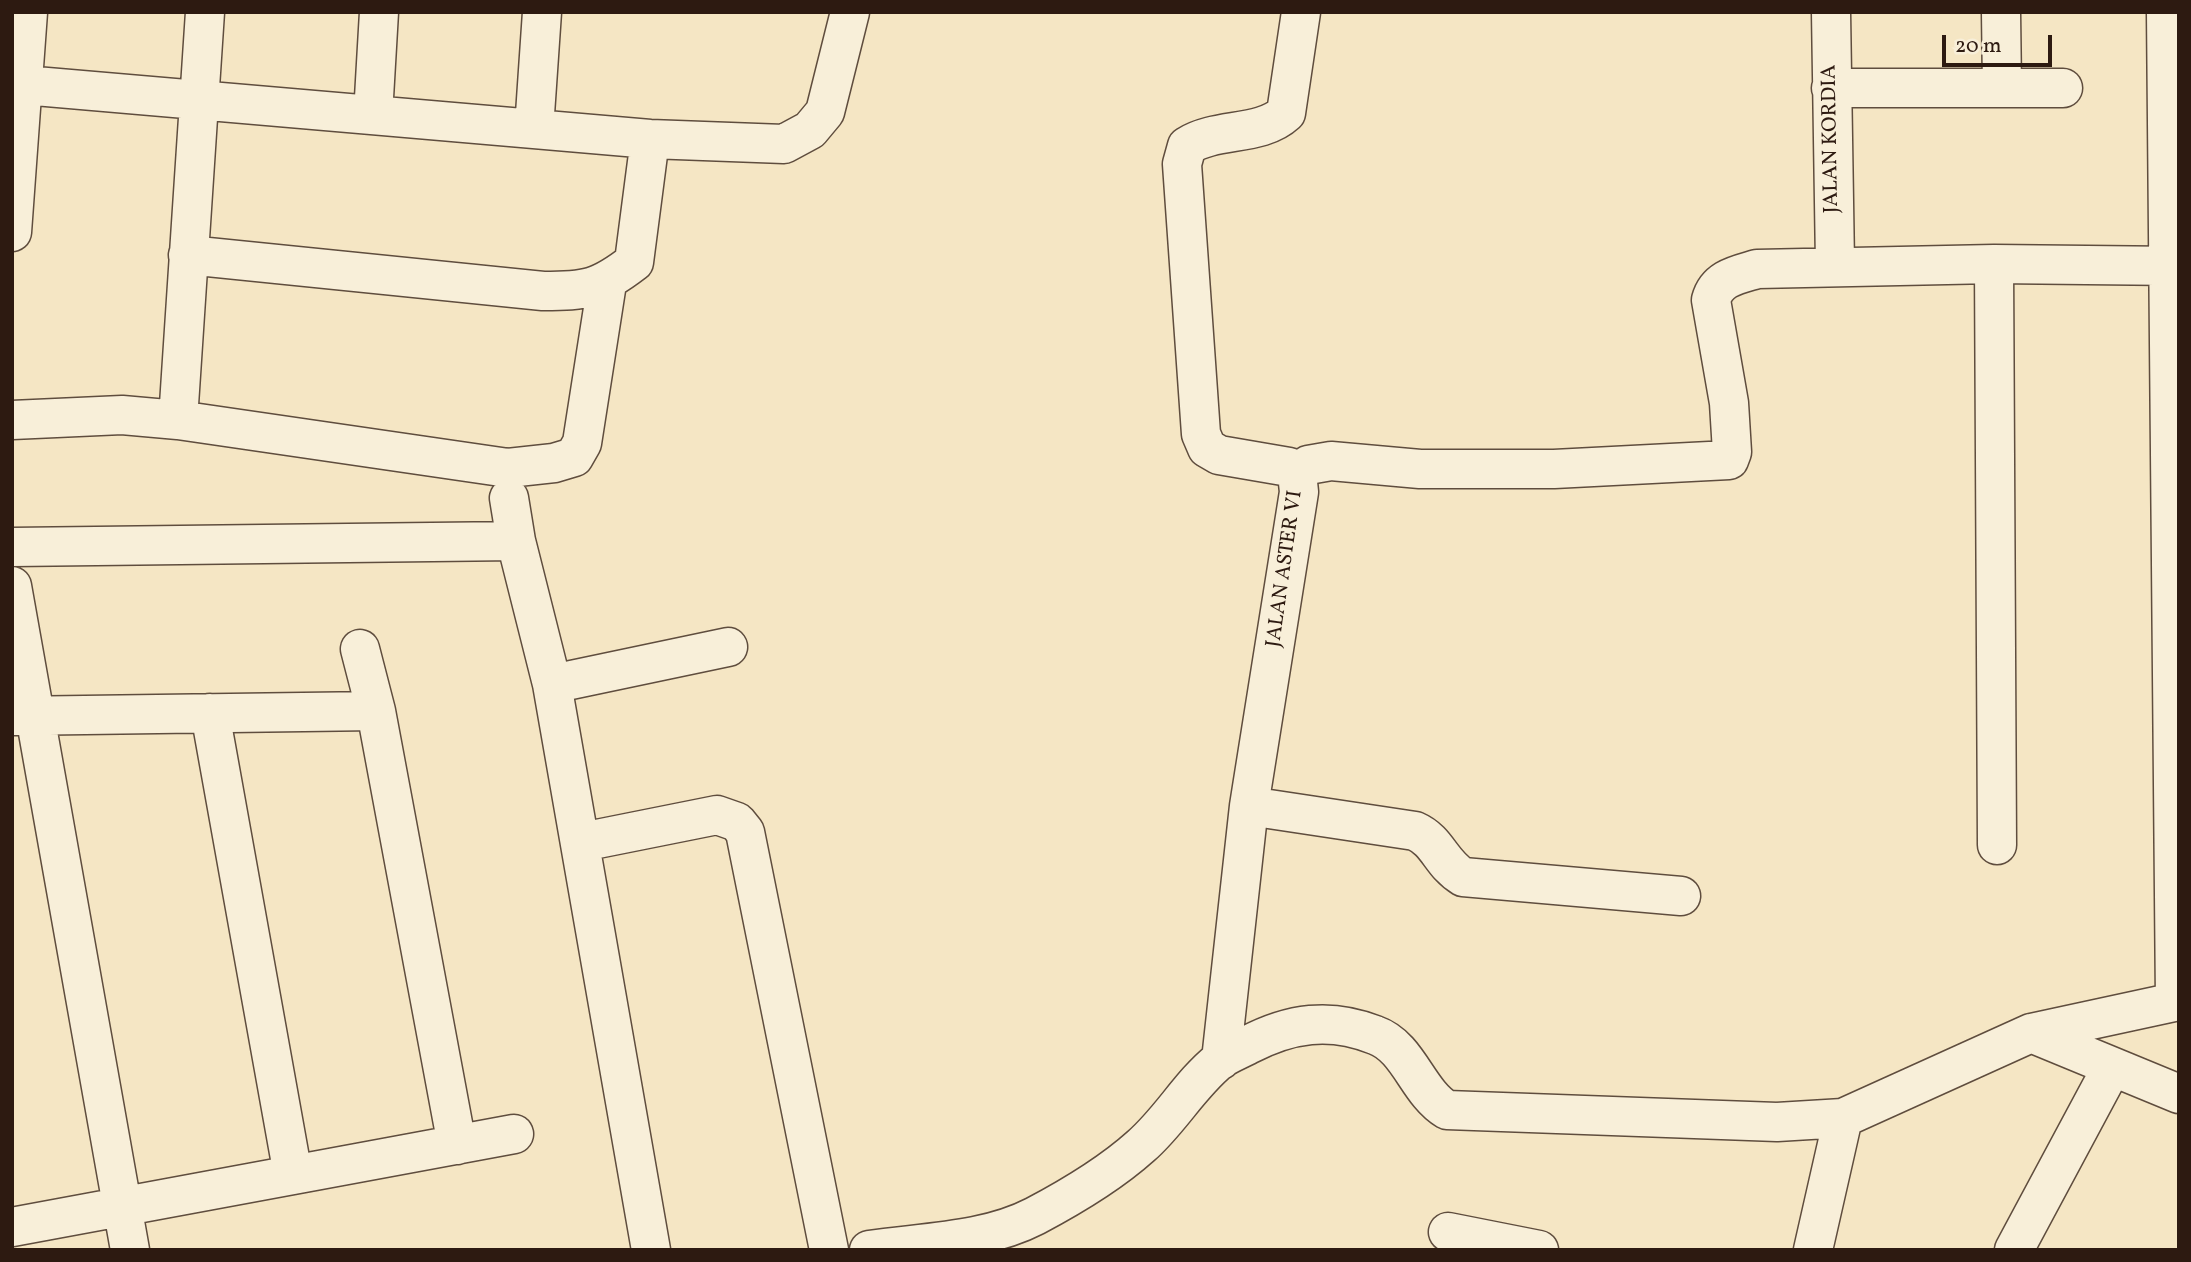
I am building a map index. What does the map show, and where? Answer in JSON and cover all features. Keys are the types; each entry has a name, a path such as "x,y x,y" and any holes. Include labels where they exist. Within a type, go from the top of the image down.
{"street":[{"path":"12,232 18,84 28,12"},
{"path":"178,420 205,12"},
{"path":"373,115 379,12"},
{"path":"534,129 542,12"},
{"path":"18,84 534,129 784,144 810,130 825,112 850,12"},
{"name":"JALAN ASTER VI","path":"1221,1060 1249,806 1299,492 1297,473 1289,467 1219,455 1206,448 1201,434 1182,164 1186,146 1199,138 1275,124 1286,113 1301,12"},
{"name":"JALAN KORDIA","path":"1831,12 1835,265"},
{"path":"2001,12 2002,88"},
{"path":"869,1250 1006,1229 1033,1217 1142,1146 1221,1060 1277,1030 1307,1024 1354,1027 1380,1036 1395,1048 1431,1100 1447,1110 1777,1122 1843,1118 2031,1033 2177,1001 2173,266 2166,12"},
{"path":"1831,88 2063,88"},
{"path":"188,255 543,291 573,291 607,283 634,262 650,138"},
{"path":"1994,264 1997,845"},
{"path":"1297,473 1307,465 1331,461 1420,469 1553,469 1728,460 1732,452 1730,416 1711,300 1714,288 1727,278 1757,269 1835,265 2173,266"},
{"path":"12,420 121,415 178,420 508,468 554,463 574,457 582,443 607,283"},
{"path":"509,498 516,541 552,684 582,842 651,1250"},
{"path":"12,547 516,541"},
{"path":"12,586 24,716 130,1250"},
{"path":"552,684 728,647"},
{"path":"360,649 376,711 457,1145"},
{"path":"24,716 376,711"},
{"path":"210,713 293,1175"},
{"path":"1249,806 1415,831 1433,842 1449,869 1463,877 1681,895"},
{"path":"582,842 717,815 737,822 745,832 829,1250"},
{"path":"2031,1033 2179,1094"},
{"path":"2014,1250 2112,1067"},
{"path":"1813,1250 1843,1118"},
{"path":"12,1227 514,1134"},
{"path":"1448,1233 1539,1250"}]}
